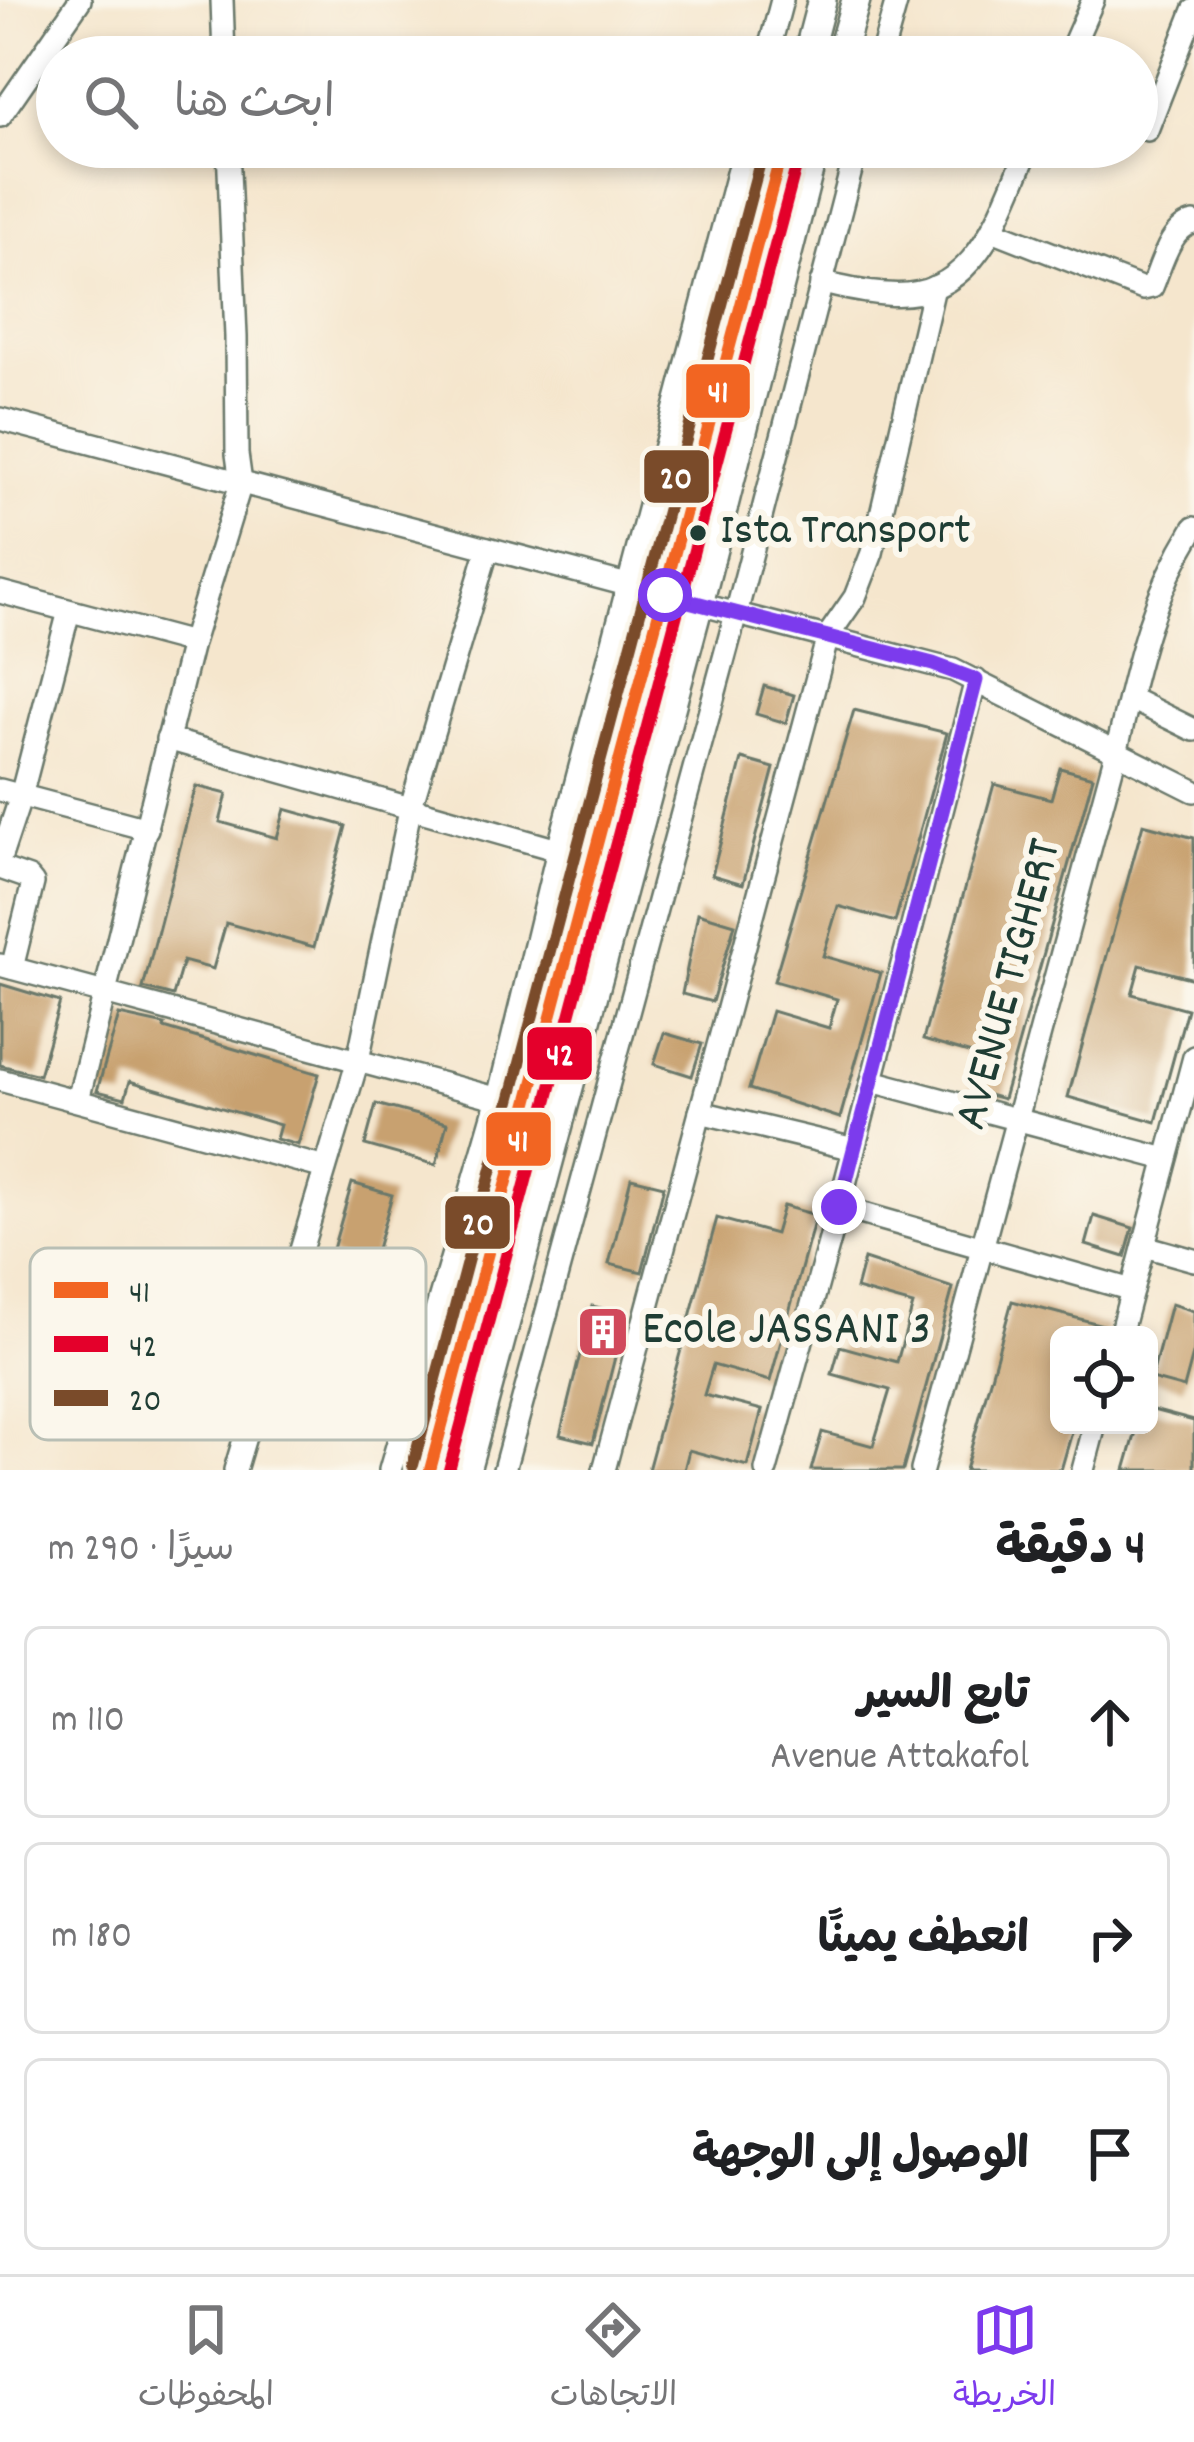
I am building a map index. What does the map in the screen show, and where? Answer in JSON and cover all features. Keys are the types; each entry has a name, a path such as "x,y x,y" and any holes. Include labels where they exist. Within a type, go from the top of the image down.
{"main road":[{"path":"813,36 822,0"},
{"path":"846,36 856,0"},
{"path":"430,1470 777,168"},
{"path":"466,1470 699,604 810,168"},
{"path":"665,595 699,604"}],"street":[{"path":"55,36 80,0"},
{"path":"222,0 223,36"},
{"path":"773,36 782,0"},
{"path":"887,36 897,0"},
{"path":"1077,36 1093,0"},
{"path":"1158,102 1194,10"},
{"path":"0,116 36,64"},
{"path":"78,1100 167,740 241,482 236,454 229,168"},
{"path":"426,1347 499,1098 626,585 738,168"},
{"path":"504,1470 851,168"},
{"path":"821,283 890,295 934,287 964,271 992,230 1020,168"},
{"path":"992,230 1143,289 1152,287 1178,230 1194,223"},
{"path":"604,1470 828,636 855,597 872,553 934,287"},
{"path":"0,418 665,595"},
{"name":"AVENUE TIGHERT","path":"922,1470 1116,753 1140,646 1166,574 1194,528"},
{"path":"301,1248 358,1060 410,810 488,548"},
{"path":"0,592 193,643"},
{"path":"699,604 953,670 1194,791"},
{"path":"0,859 10,793 69,611"},
{"path":"766,1470 976,680"},
{"path":"1129,698 1194,730"},
{"path":"167,740 558,850"},
{"path":"10,793 146,829"},
{"path":"0,868 34,883 6,966 559,1115"},
{"path":"1122,1326 1194,1057"},
{"path":"0,1079 325,1168"},
{"path":"872,1081 1166,1159"},
{"path":"700,1112 854,1149"},
{"path":"839,1207 1132,1289"},
{"path":"1144,1246 1194,1260"},
{"path":"1083,1470 1093,1434"},
{"path":"235,1470 244,1440"},
{"path":"390,1470 399,1440"}],"building":[{"path":"764,686 794,695 786,723 756,714"},
{"path":"854,710 947,733 895,922 838,906 823,956 881,973 840,1118 749,1089 772,1011 829,1028 837,999 774,981"},
{"path":"742,759 774,768 743,884 712,875"},
{"path":"1060,768 1093,777 1003,1099 970,1090 979,1056 923,1040 994,784 1051,799"},
{"path":"196,786 227,794 220,822 277,838 285,809 346,826 314,947 226,923 213,969 183,961 173,996 143,988"},
{"path":"1143,824 1194,838 1194,979 1140,965 1132,994 1187,1009 1156,1122 1068,1097"},
{"path":"698,913 735,924 712,1002 682,994"},
{"path":"0,984 60,1002 39,1075 0,1065"},
{"path":"119,1015 319,1074 298,1145 276,1139 280,1125 130,1081 125,1098 97,1091"},
{"path":"664,1033 702,1044 692,1076 654,1064"},
{"path":"376,1104 447,1123 436,1165 365,1145"},
{"path":"631,1178 664,1186 642,1272 609,1264"},
{"path":"352,1183 392,1195 377,1248 333,1248"},
{"path":"783,1206 816,1215 770,1381 713,1365 704,1395 762,1410 747,1466 689,1450 684,1470 648,1470 717,1218 775,1234"},
{"path":"1094,1216 1133,1228 1125,1257 1086,1245"},
{"path":"864,1259 953,1288 903,1470 811,1470 822,1432 873,1446 890,1390 832,1374 840,1346 897,1362 913,1305 856,1289"},
{"path":"1012,1301 1107,1326 1050,1326 1050,1434 1071,1434 1061,1470 965,1470"},
{"path":"1171,1304 1194,1311 1194,1351 1184,1388 1158,1381 1158,1353"},
{"path":"592,1306 626,1314 593,1443 560,1435"},
{"path":"1158,1411 1194,1421 1194,1470 1125,1470 1135,1434 1158,1434"}],"transit line":[{"name":"20","path":"426,1416 758,168"},
{"name":"41","path":"430,1470 777,168"},
{"name":"42","path":"449,1470 796,168"},
{"name":"20","path":"413,1465 420,1440"}],"place":[{"name":"Ista Transport","path":"698,533"},
{"name":"Ecole JASSANI 3","path":"603,1332"}],"route":[{"path":"665,595 933,664 976,680 839,1207"}]}
